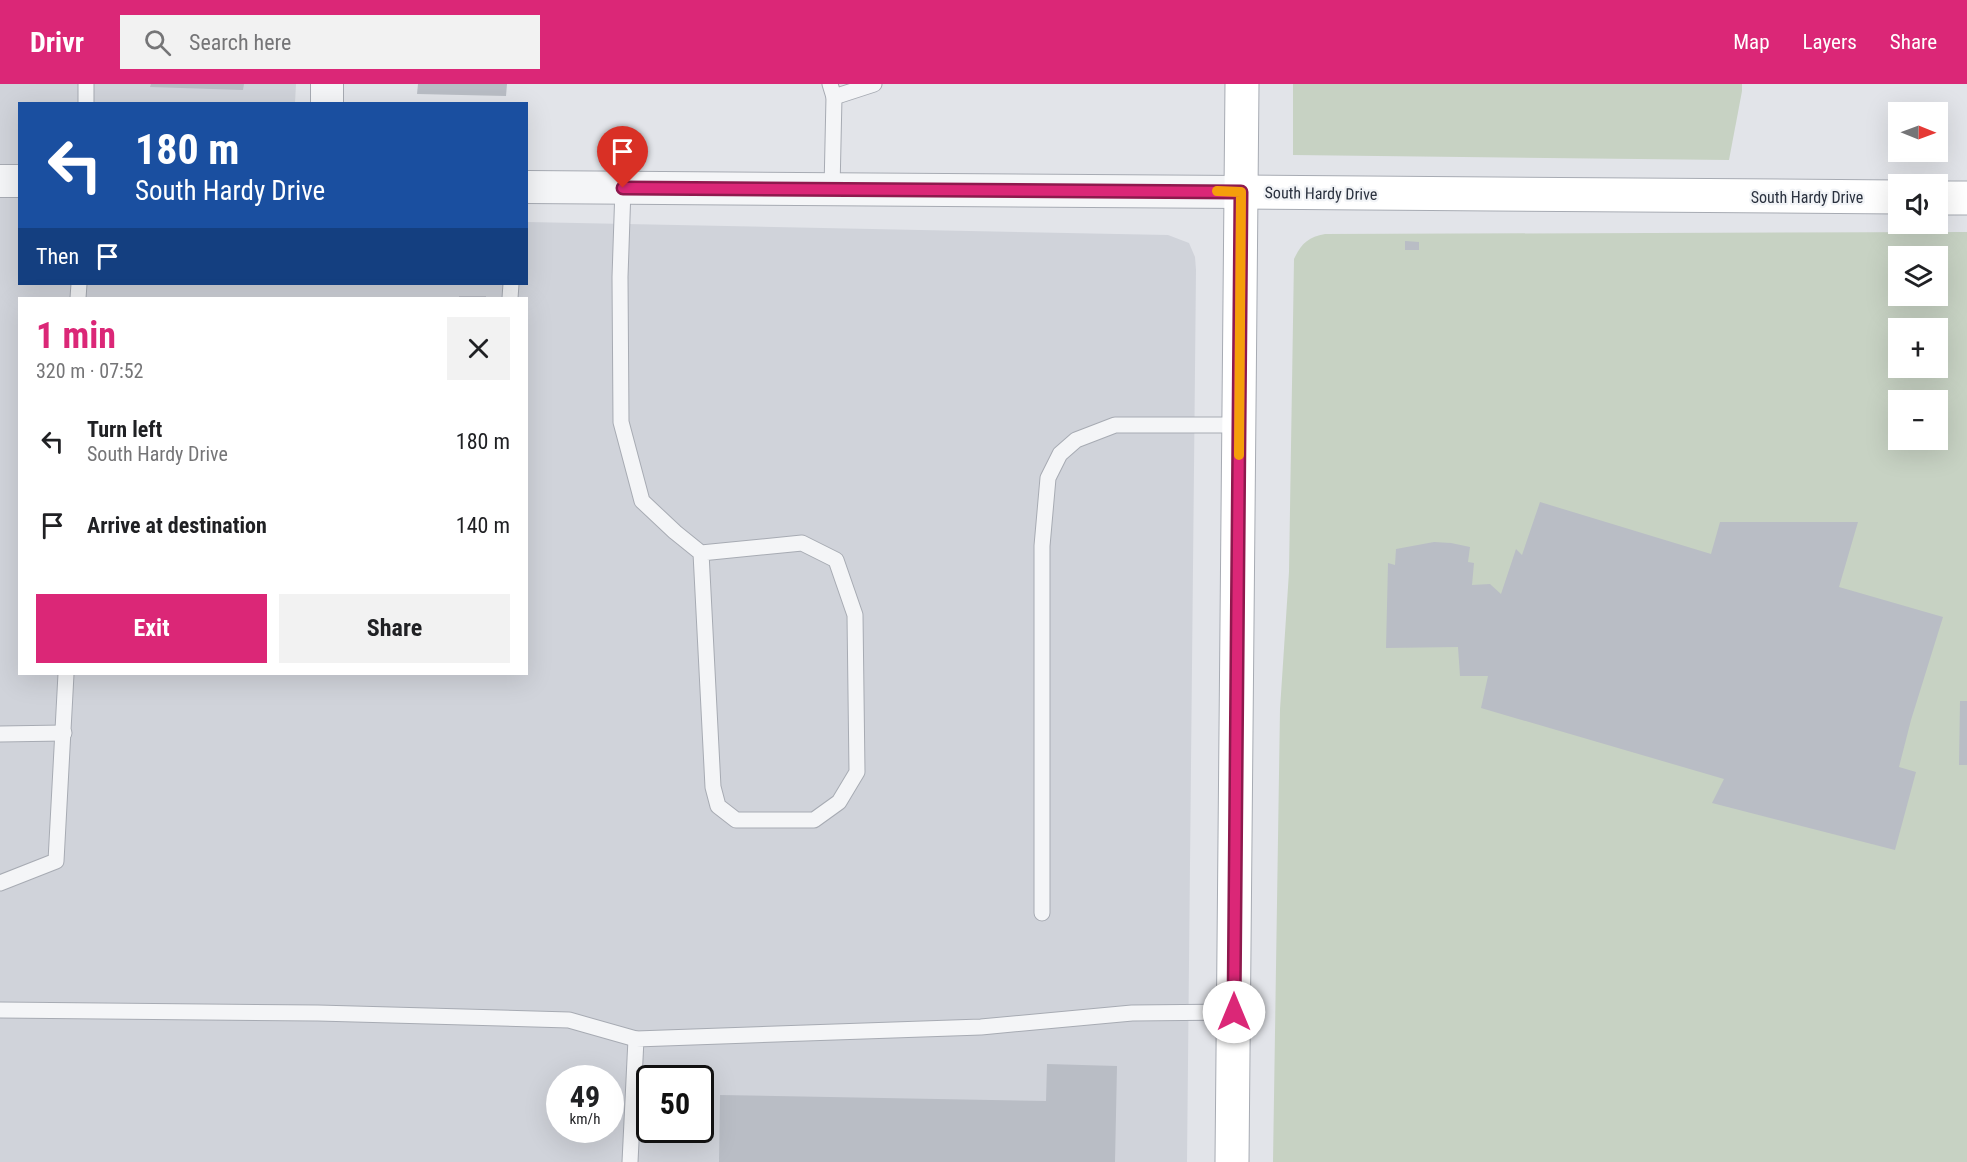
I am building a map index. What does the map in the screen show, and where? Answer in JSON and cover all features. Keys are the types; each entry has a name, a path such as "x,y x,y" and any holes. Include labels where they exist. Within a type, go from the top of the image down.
{"main road":[{"path":"1232,1162 1242,84"},
{"name":"South Hardy Drive","path":"1241,192 1888,198"},
{"path":"1948,198 1967,198"}],"street":[{"path":"327,84 327,102"},
{"path":"0,181 18,181"},
{"name":"South Hardy Drive","path":"528,187 1241,192"}],"lane":[{"path":"86,84 86,102"},
{"path":"832,189 832,91 874,84"},
{"path":"623,188 620,277 621,422 642,501 701,553 802,543 836,560 855,615 856,772 839,802 814,820 736,820 718,806 712,787 701,553"},
{"path":"1042,913 1042,546 1047,478 1060,453 1076,440 1115,426 1239,425"},
{"path":"0,883 56,861 66,675"},
{"path":"0,734 64,733"},
{"path":"0,1010 318,1013 569,1020 636,1039 981,1027 1132,1013 1234,1012"},
{"path":"630,1162 636,1039"}],"shaded area":[{"path":"0,84 296,84 295,102 18,102 18,285 528,285 528,222 1168,235 1189,243 1195,257 1187,1162 0,1162"}],"green space":[{"path":"1293,84 1742,84 1742,91 1729,160 1293,155"},
{"path":"1948,232 1967,232 1967,1162 1273,1162 1280,709 1289,572 1294,259 1299,249 1314,237 1325,234 1948,234"}],"building":[{"path":"151,84 244,84 243,90 150,87"},
{"path":"418,84 507,84 506,96 417,94"},
{"path":"1405,241 1419,242 1419,250 1405,250"},
{"path":"459,296 486,296 486,297"},
{"path":"1540,502 1711,554 1720,522 1858,522 1839,587 1943,617 1899,767 1916,772 1895,850 1712,803 1724,779 1481,708 1488,676 1460,676 1458,647 1386,648 1388,563 1395,565 1396,549 1434,542 1470,547 1468,562 1474,563 1472,585 1490,584 1501,594 1516,549 1522,555"},
{"path":"1960,701 1967,701 1967,765 1959,765"},
{"path":"1047,1064 1117,1066 1115,1162 719,1162 720,1095 1046,1101"}],"slow traffic":[{"path":"1217,191 1241,192 1239,455"}],"route":[{"path":"623,188 1241,192 1234,1012"}]}
